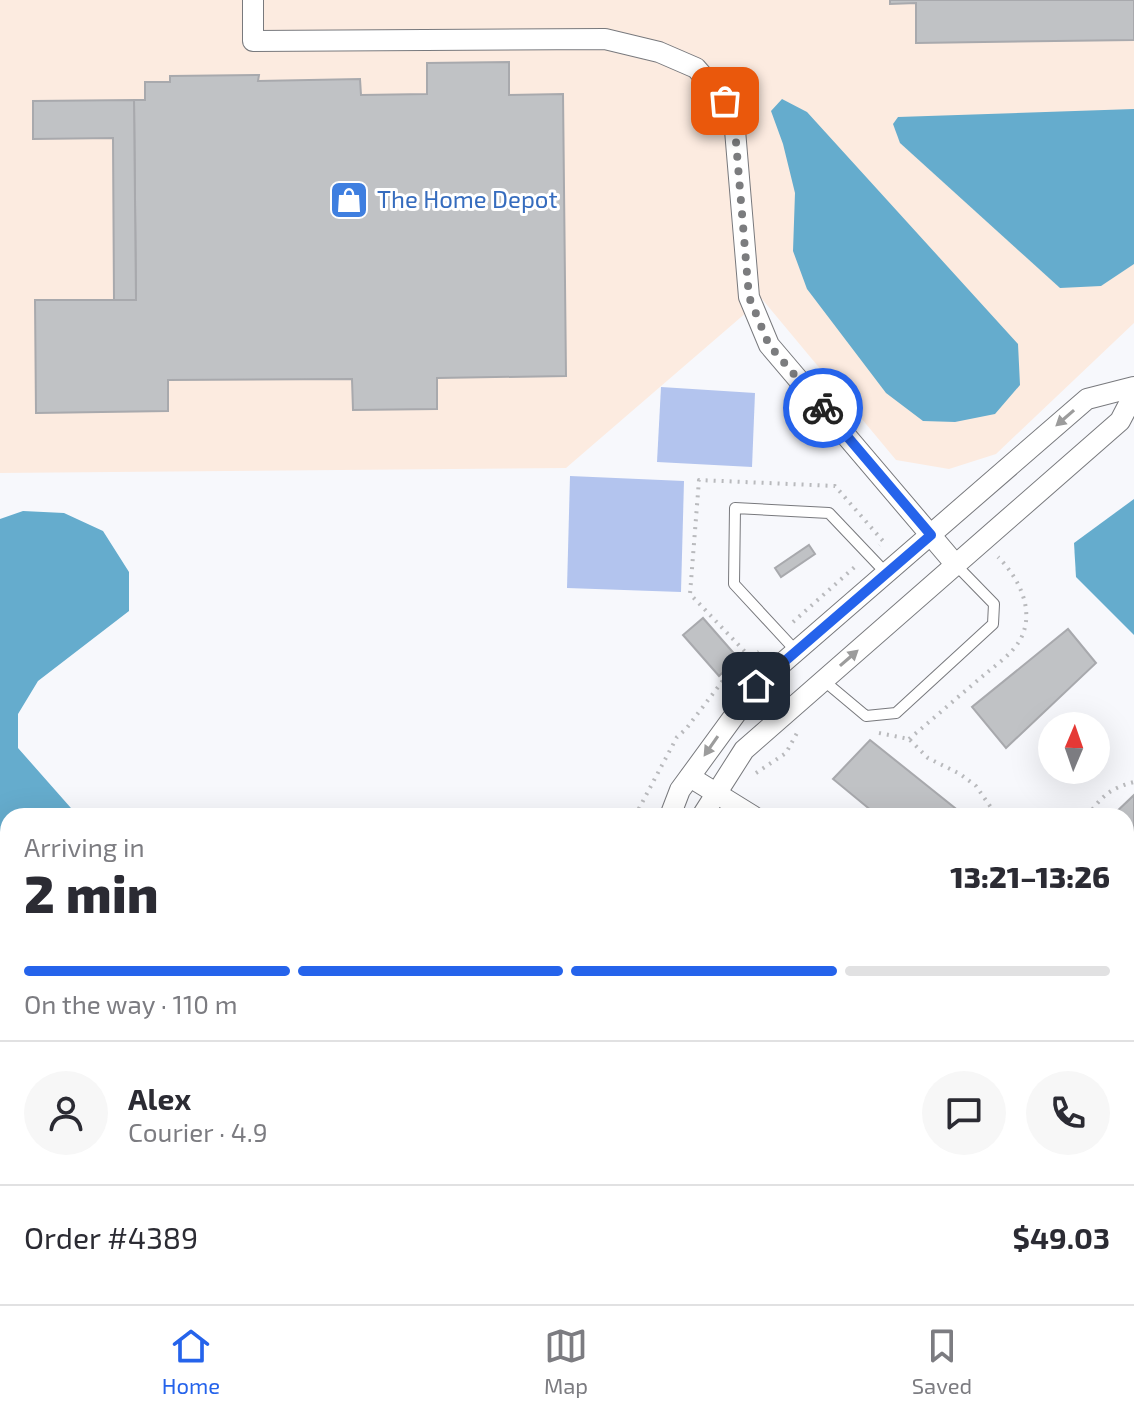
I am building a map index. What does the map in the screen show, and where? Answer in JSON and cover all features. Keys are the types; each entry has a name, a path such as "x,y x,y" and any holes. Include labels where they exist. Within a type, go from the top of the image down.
{"street":[{"path":"253,0 253,41 605,39 659,52 696,68 725,101 735,130 749,297 769,345 956,565"},
{"path":"673,808 680,790 756,686 1087,399 1134,387"},
{"path":"712,808 725,798 744,750 1120,421 1134,394"},
{"path":"690,777 741,808"}],"lane":[{"path":"796,651 734,584 735,508 829,513 886,573"},
{"path":"823,680 866,716 896,713 993,624 994,604 956,565"}],"path":[{"path":"750,657 690,594 699,480 835,486 883,541 841,578"},
{"path":"725,798 747,778 786,753 800,729"},
{"path":"873,731 909,739 928,758 976,786 991,808"},
{"path":"1093,808 1112,788 1134,782"}],"shaded area":[{"path":"0,0 1134,0 1134,323 996,454 949,469 896,460 762,299 566,468 0,473"},
{"path":"782,99 807,112 1018,344 1020,385 995,414 955,422 923,421 886,393 807,289 793,251 795,193 771,111"},
{"path":"1134,109 1134,264 1101,286 1060,288 900,143 893,124 898,117"},
{"path":"661,387 755,393 752,467 657,462"},
{"path":"570,476 684,481 681,592 567,588"},
{"path":"1134,499 1134,635 1076,577 1074,543"},
{"path":"23,511 64,513 103,531 129,572 129,611 38,681 18,714 18,748 71,808 0,808 0,519"}],"building":[{"path":"890,0 1134,0 1134,40 916,43 916,3 890,4"},
{"name":"The Home Depot","path":"509,62 509,95 563,94 566,376 437,378 437,409 353,410 352,379 168,380 168,411 36,413 35,300 136,300 134,100 145,100 145,82 170,82 170,76 259,75 258,81 360,79 361,95 427,94 427,63"},
{"path":"134,100 136,300 114,300 113,138 33,139 33,101"},
{"path":"809,545 815,554 781,577 775,568"},
{"path":"703,618 738,658 719,676 683,635"},
{"path":"1068,629 1096,663 1044,712 1038,712 1038,718 1006,748 972,707"},
{"path":"870,740 955,808 868,808 833,779"},
{"path":"1134,795 1134,808 1120,808"}],"way so far":[{"path":"725,101 735,130 749,297 769,345 823,408"}],"place":[{"name":"The Home Depot","path":"349,200"}],"route":[{"path":"756,686 931,535 823,408"}]}
